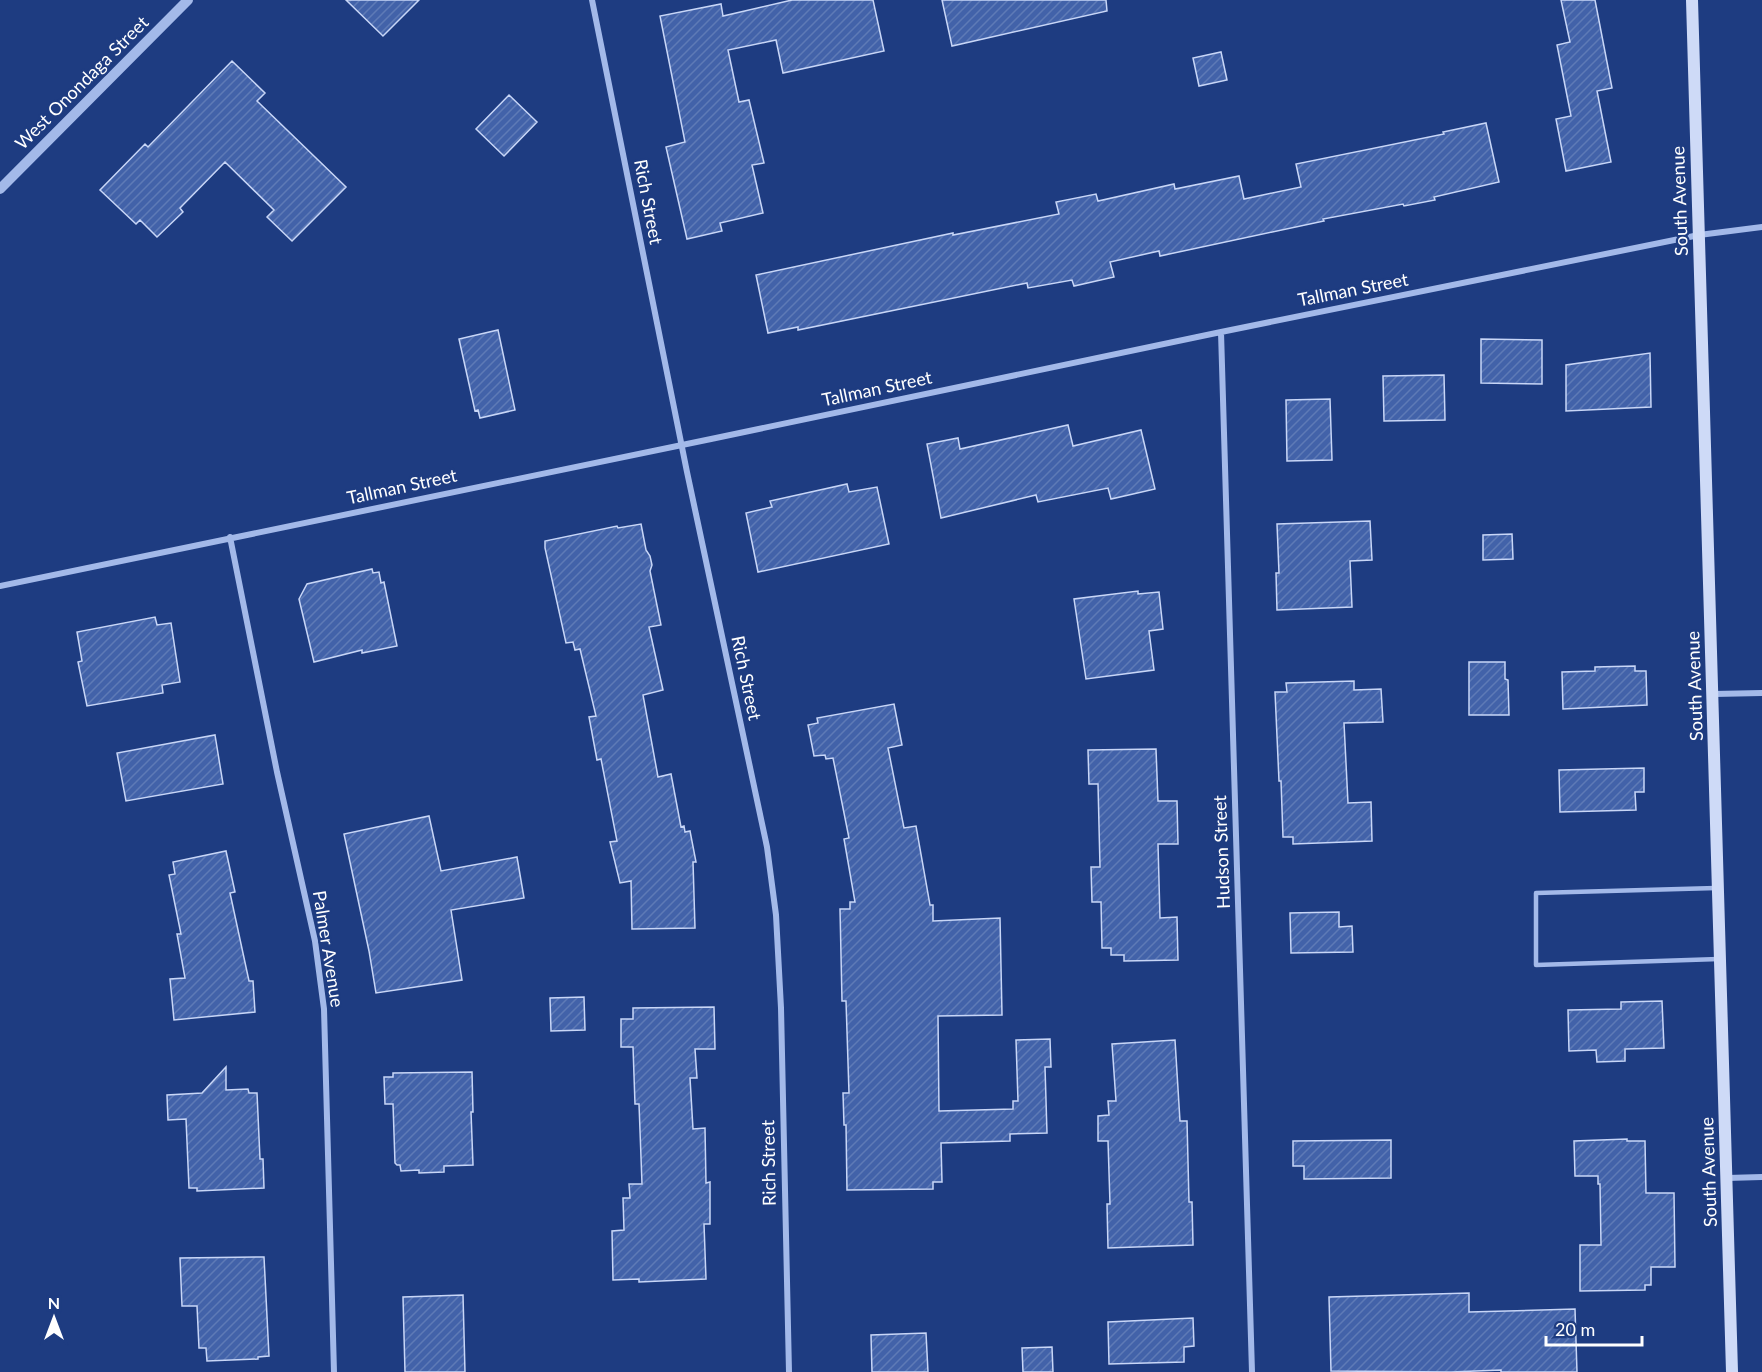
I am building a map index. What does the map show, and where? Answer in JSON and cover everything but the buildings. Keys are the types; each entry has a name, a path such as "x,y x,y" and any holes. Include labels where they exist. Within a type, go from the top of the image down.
{"main road":[{"name":"South Avenue","path":"1692,0 1732,1372"}],"street":[{"name":"West Onondaga Street","path":"0,189 188,0"},
{"name":"Rich Street","path":"592,0 682,445 767,847 776,915 781,1008 789,1372"},
{"name":"Tallman Street","path":"0,586 1221,332 1699,235 1762,227"},
{"name":"Hudson Street","path":"1221,332 1252,1372"},
{"name":"Palmer Avenue","path":"230,537 277,772 315,941 324,1009 334,1372"},
{"path":"1713,694 1762,693"},
{"path":"1727,1178 1762,1177"}],"lane":[{"path":"1718,887 1536,893 1536,965 1721,959"}]}
